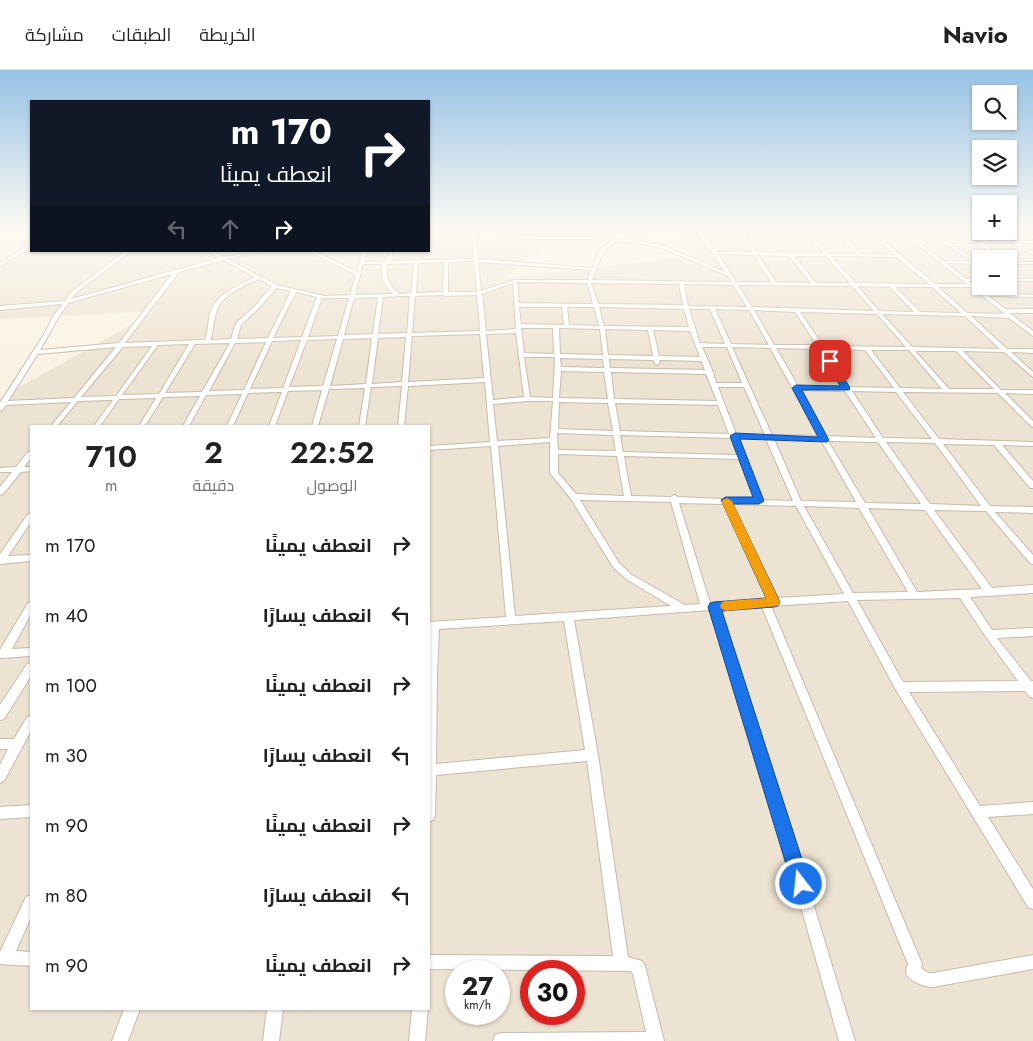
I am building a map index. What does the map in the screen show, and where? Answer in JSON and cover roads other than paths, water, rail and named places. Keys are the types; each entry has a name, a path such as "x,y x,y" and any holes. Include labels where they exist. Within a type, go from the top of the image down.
{"street":[{"path":"1,406 66,302 74,292 98,274"},
{"path":"0,308 66,302 165,274"},
{"path":"55,425 121,345 174,274"},
{"path":"251,274 275,286 294,291 320,297 350,298 479,294 515,281 972,286"},
{"path":"315,425 357,274"},
{"path":"384,274 386,284 399,296"},
{"path":"401,425 415,274"},
{"path":"445,295 446,274"},
{"path":"477,274 511,620"},
{"path":"592,274 589,282 602,327 611,400 628,499"},
{"path":"727,274 736,282 752,309 824,440 914,595"},
{"path":"768,274 774,283"},
{"path":"806,274 814,284"},
{"path":"844,274 947,390"},
{"path":"920,274 1033,375"},
{"path":"957,274 972,285"},
{"path":"206,342 212,333 212,314 222,298 257,278"},
{"path":"964,280 972,280"},
{"path":"1017,280 1033,280"},
{"path":"515,281 527,399"},
{"path":"681,282 692,330 759,501"},
{"path":"891,285 919,314"},
{"path":"187,425 233,342 238,324 257,307 275,286"},
{"path":"230,425 294,291"},
{"path":"984,295 1033,334"},
{"path":"1008,295 1033,296"},
{"path":"272,425 287,389 302,340 320,297"},
{"path":"362,425 370,386 374,337 381,297"},
{"path":"518,305 686,307 1010,316"},
{"path":"564,306 567,327"},
{"path":"712,308 798,502 900,687 1033,902"},
{"path":"797,311 881,441 989,592"},
{"path":"1003,311 1033,311"},
{"path":"36,352 121,345 483,333 556,326 692,330"},
{"path":"556,326 558,369 553,440 554,473 574,497 616,565 629,577 684,609"},
{"path":"650,328 659,371"},
{"path":"143,425 193,343"},
{"path":"98,425 156,344"},
{"path":"699,345 1033,351"},
{"path":"866,348 988,509 1033,561"},
{"path":"957,349 1033,425"},
{"path":"522,355 704,359"},
{"path":"558,369 710,372"},
{"path":"1,406 76,399 487,380"},
{"path":"714,384 745,385"},
{"path":"796,388 1033,392"},
{"path":"489,402 556,399 722,403"},
{"path":"554,431 824,440 1033,444"},
{"path":"430,448 553,440"},
{"path":"996,443 1033,486"},
{"path":"553,452 743,457"},
{"path":"0,492 30,455"},
{"path":"0,470 30,469"},
{"path":"574,497 674,498 1033,510"},
{"path":"674,498 790,848 847,1041"},
{"path":"726,500 916,964 913,971 926,980 933,980 1033,962"},
{"path":"0,560 30,517"},
{"path":"0,560 30,558"},
{"path":"592,755 430,770 432,626 852,597 963,594 1033,588"},
{"path":"963,594 989,634 1031,689"},
{"path":"2,654 30,608"},
{"path":"568,616 592,755 621,962"},
{"path":"989,634 1033,632"},
{"path":"2,654 30,652"},
{"path":"0,715 30,669"},
{"path":"900,687 1031,689"},
{"path":"0,777 30,723"},
{"path":"0,744 17,744"},
{"path":"977,812 1033,808"},
{"path":"0,813 30,811"},
{"path":"30,904 2,958 30,959"},
{"path":"430,962 621,962 637,966 640,971 656,1041 501,1041"},
{"path":"120,1041 132,1010"},
{"path":"271,1041 275,1010"},
{"path":"417,1041 420,1010"}]}
